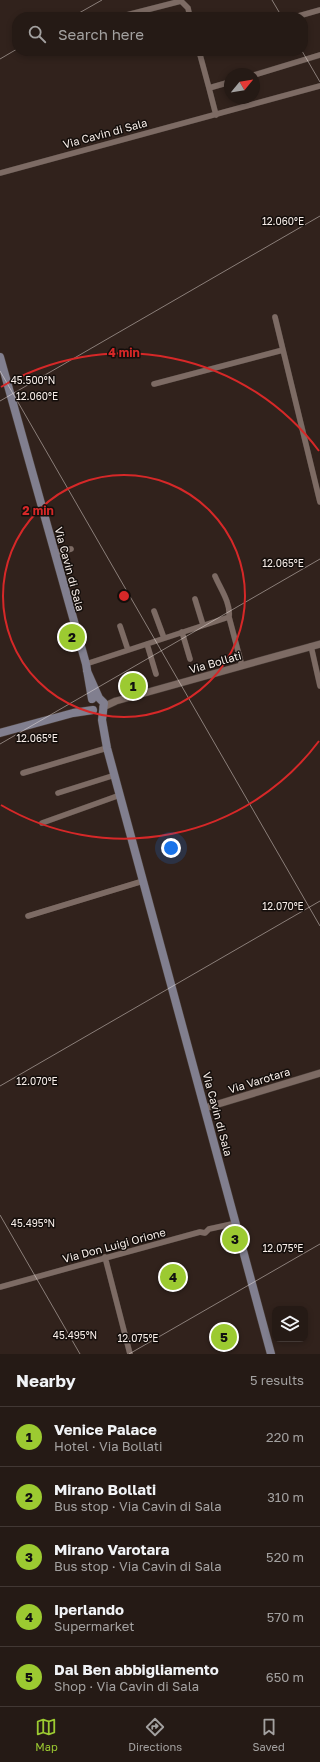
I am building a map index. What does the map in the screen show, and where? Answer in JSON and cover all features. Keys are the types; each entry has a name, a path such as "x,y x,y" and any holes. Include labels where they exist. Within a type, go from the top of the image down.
{"main road":[{"name":"Via Cavin di Sala","path":"0,357 97,704 107,748 271,1354"},
{"path":"0,733 73,713 97,704"}],"street":[{"path":"138,12 181,1 188,8 189,12"},
{"path":"308,13 320,10"},
{"path":"260,73 320,55"},
{"path":"201,56 216,115"},
{"path":"209,88 224,84"},
{"name":"Via Cavin di Sala","path":"0,173 320,86"},
{"path":"275,317 320,502"},
{"path":"154,384 283,350"},
{"path":"54,554 71,549"},
{"path":"214,576 228,604 230,611 229,617 242,666"},
{"path":"195,599 203,625"},
{"path":"154,611 164,638"},
{"path":"86,668 128,650 229,617"},
{"path":"120,626 128,650"},
{"path":"182,632 190,659"},
{"path":"147,644 156,674"},
{"name":"Via Bollati","path":"97,704 116,701 320,644"},
{"path":"311,646 320,686"},
{"path":"23,773 107,748"},
{"path":"58,793 115,775"},
{"path":"42,823 120,795"},
{"path":"28,916 143,881"},
{"name":"Via Varotara","path":"205,1108 320,1074"},
{"name":"Via Don Luigi Orione","path":"0,1287 200,1232 205,1233 209,1229 232,1224"},
{"path":"104,1258 130,1354"}],"place":[{"name":"Mirano Bollati","path":"72,637"},
{"name":"Venice Palace","path":"133,686"},
{"name":"Mirano Varotara","path":"235,1239"},
{"name":"Iperlando","path":"173,1277"},
{"name":"Dal Ben abbigliamento","path":"224,1337"}]}
